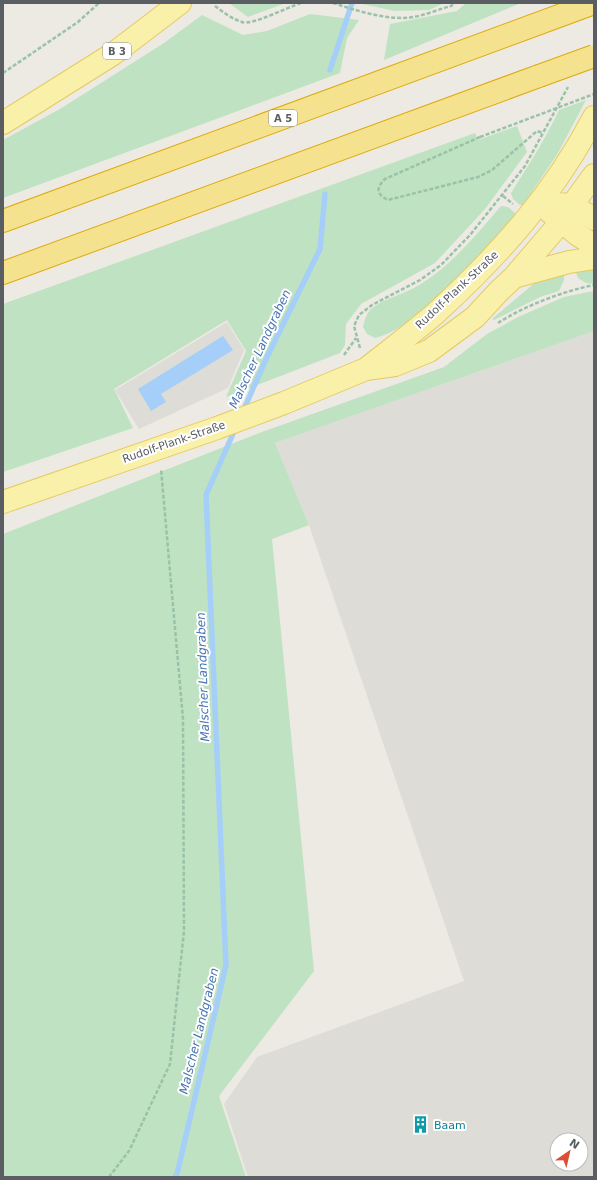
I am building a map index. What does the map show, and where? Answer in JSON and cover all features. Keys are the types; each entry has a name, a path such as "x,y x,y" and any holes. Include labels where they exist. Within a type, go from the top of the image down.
{"highway":[{"name":"A 5","path":"3,221 594,3"},
{"path":"3,273 594,56"}],"main road":[{"name":"B 3","path":"3,123 113,54 180,3"},
{"name":"Rudolf-Plank-Straße","path":"366,369 435,313 466,284 529,218 566,167 594,117"},
{"name":"Rudolf-Plank-Straße","path":"3,502 262,412 366,369 395,365 429,350 475,316 514,277 566,214 594,175"},
{"path":"540,203 566,214 594,220"},
{"path":"566,214 578,235 594,245"},
{"path":"514,277 569,262 594,258"}],"path":[{"path":"3,73 78,22 99,3"},
{"path":"214,6 243,23 252,22 289,6 301,3"},
{"path":"333,3 379,16 404,18 422,15 451,6 454,3"},
{"path":"356,338 354,326 359,315 372,304 420,280 440,264 470,235 525,166 569,85"},
{"path":"543,133 538,131 492,170 478,177 388,200 381,197 378,191 379,185 385,179 480,137 594,94"},
{"path":"574,289 594,286"},
{"path":"109,1177 129,1151 170,1064 184,931 183,719 161,465 154,450"}],"shaded area":[{"path":"227,322 244,350 228,388 139,429 115,390"},
{"path":"594,331 594,1177 248,1177 224,1104 257,1057 464,981 309,525 275,443"}],"green space":[{"path":"229,3 286,3 248,17"},
{"path":"358,3 444,3 429,10 395,11"},
{"path":"466,3 521,3 384,60 390,24 457,11"},
{"path":"310,14 359,20 347,38 340,73 3,198 3,140 60,109 164,43 202,15 243,35 267,31"},
{"path":"586,100 558,153 523,205 520,205 513,199 511,193 530,163 559,110"},
{"path":"517,126 527,152 485,209 435,263 361,304 346,324 345,345 340,353 226,397 246,351 227,320 114,389 133,428 3,472 3,304 475,133 478,140"},
{"path":"501,206 508,207 516,214 449,286 419,313 395,330 375,338 367,334 363,327 366,316 374,306 414,288 439,271 482,229"},
{"path":"564,269 564,280 559,291 540,297 494,320 492,319 537,281"},
{"path":"575,269 594,269 594,284 586,283 578,278"},
{"path":"594,291 594,331 275,443 309,525 272,539 314,971 219,1096 246,1177 3,1177 3,534 262,432 444,367 487,334 518,317 564,297"}],"water":[{"path":"223,336 233,350 161,394 166,402 151,411 138,389"}],"waterway":[{"name":"Malscher Landgraben","path":"330,70 352,3"},
{"name":"Malscher Landgraben","path":"243,411 268,355 320,249 325,194"},
{"name":"Malscher Landgraben","path":"175,1177 177,1174 226,965 206,495 236,427"}],"place":[{"name":"Baam","path":"421,1125"}]}
